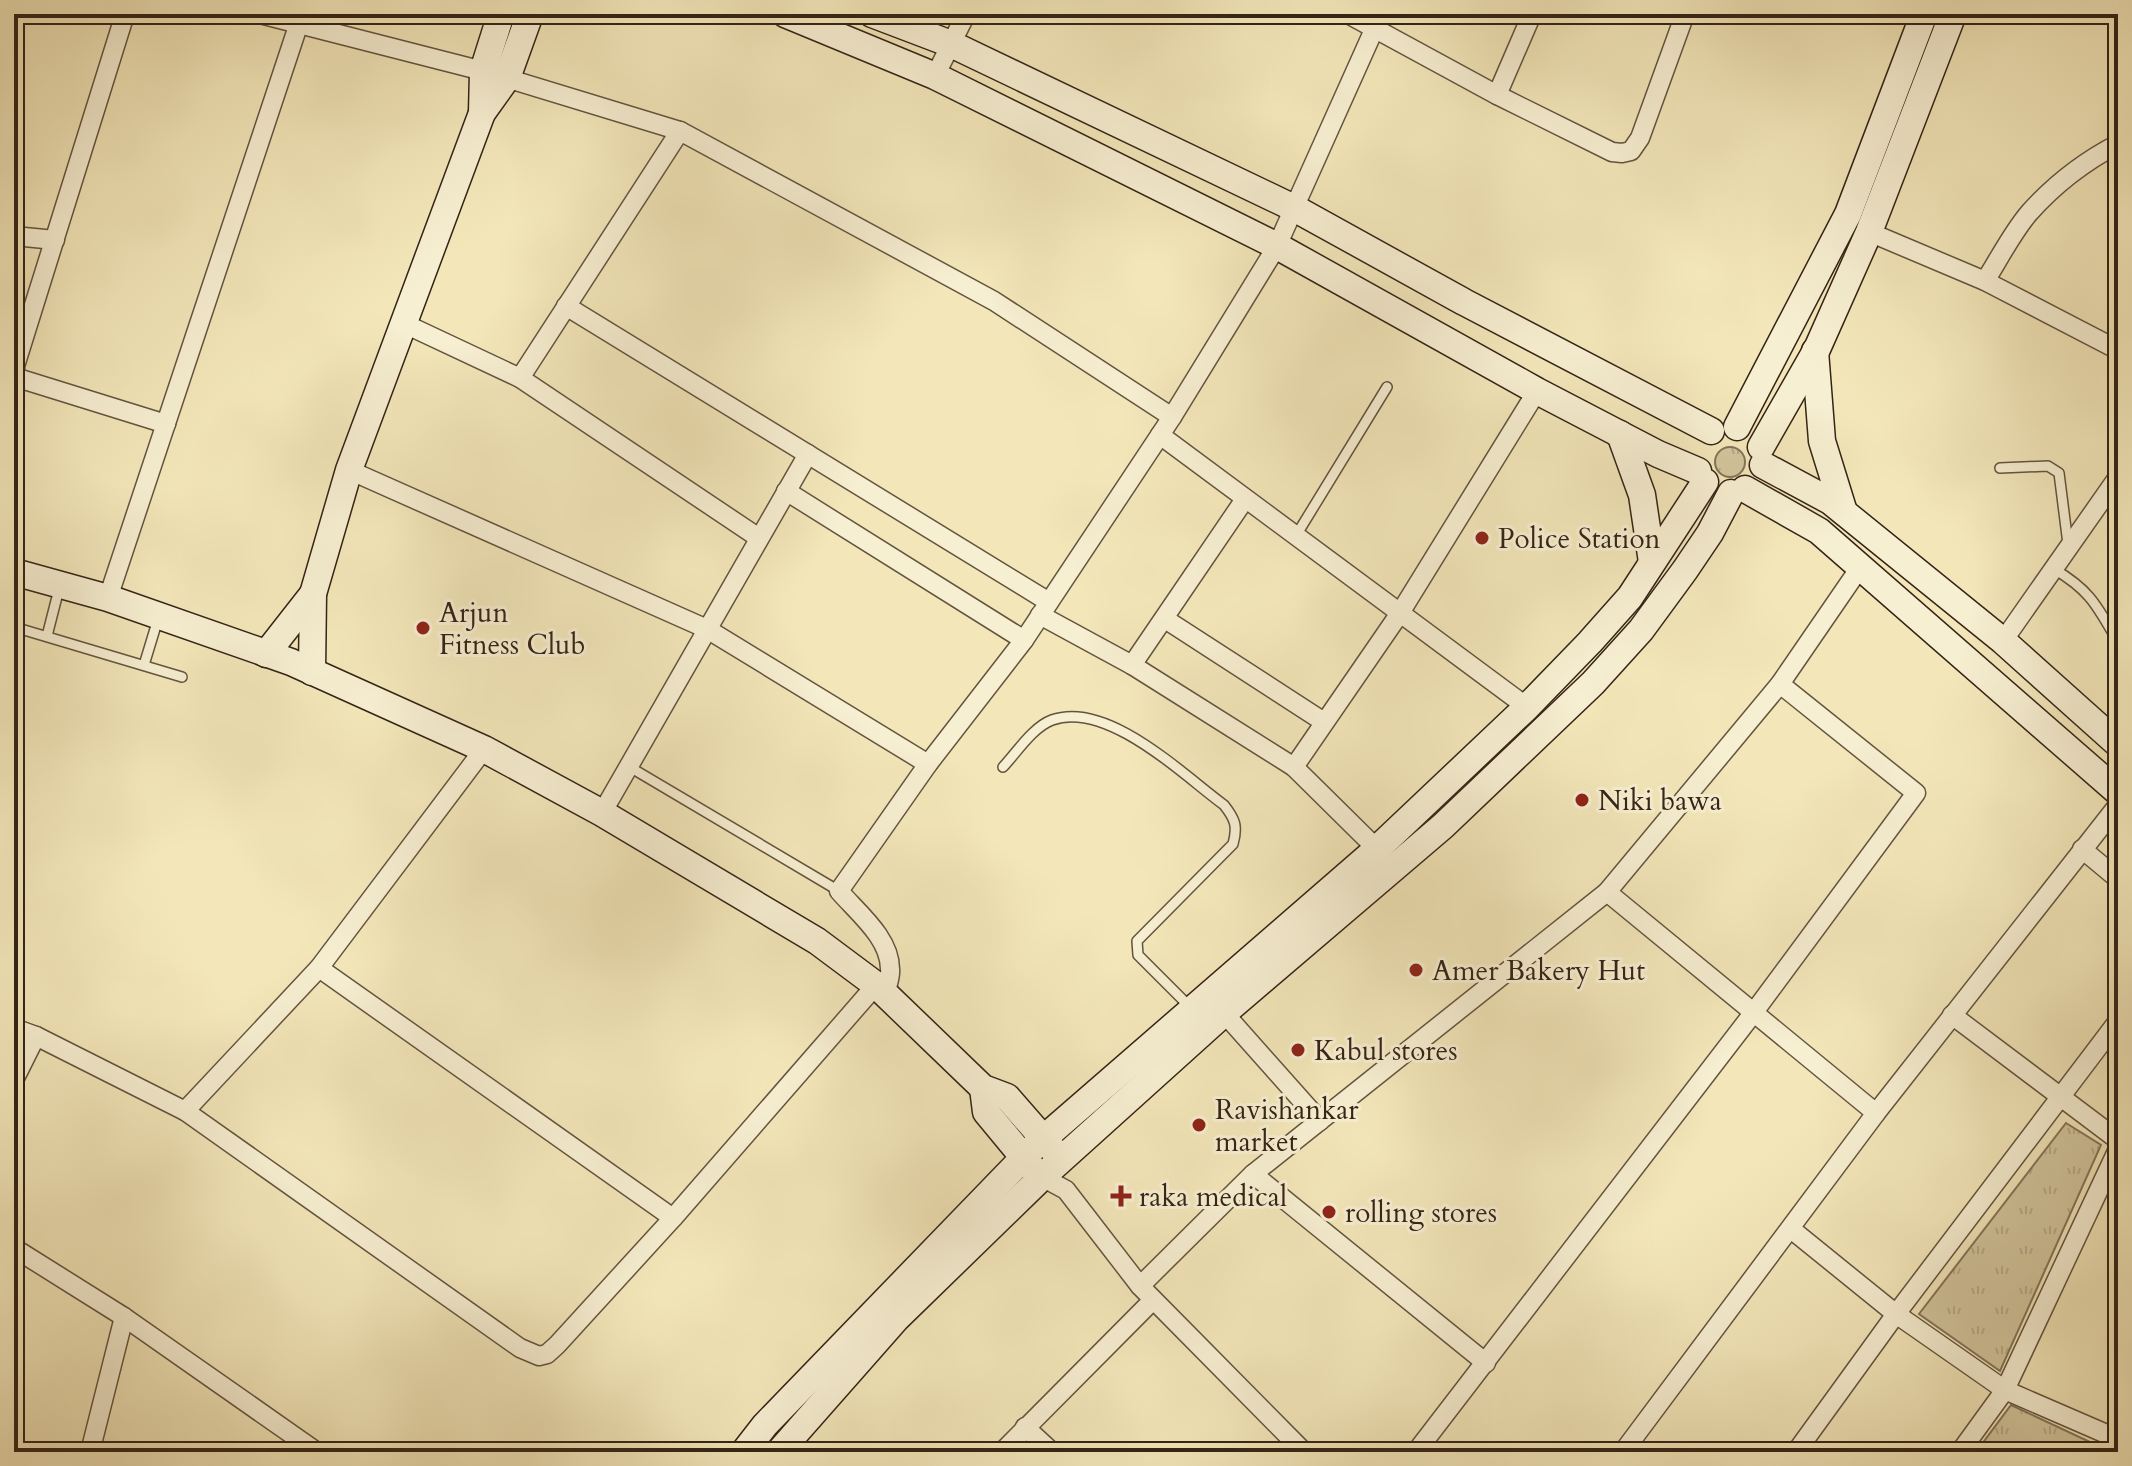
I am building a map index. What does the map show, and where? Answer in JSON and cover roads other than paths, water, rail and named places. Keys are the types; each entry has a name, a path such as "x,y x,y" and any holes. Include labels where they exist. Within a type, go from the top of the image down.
{"main road":[{"path":"495,75 501,14"},
{"path":"312,672 313,594 349,470 495,75 530,14"},
{"path":"785,14 935,76 1277,246 1537,391 1701,476 1716,490 1738,491 1819,531 2118,792"},
{"path":"872,14 951,44 1134,129 1294,208 1464,302 1724,429 1756,439 1762,456 1844,512 2003,641 2118,744"},
{"path":"744,1452 765,1425 1023,1158 1377,849 1527,707 1620,608 1652,562 1701,476 1696,457 1701,442 1724,429 1848,214 1924,14"},
{"path":"789,1448 897,1318 1051,1168 1224,1013 1443,826 1593,683 1641,630 1738,491 1757,479 1762,456 1815,351 1869,232 1953,14"},
{"path":"1815,351 1822,441 1844,512"},
{"path":"1620,434 1642,495 1652,562"},
{"path":"14,572 108,598 312,672 484,749 602,813 817,941 880,990 983,1088 1007,1097 1045,1138 1051,1168"},
{"path":"266,654 313,594"},
{"path":"983,1088 986,1112 1023,1158 1051,1168"}],"street":[{"path":"125,14 15,374 21,379 166,424"},
{"path":"260,14 495,75 680,131 994,301 1172,417"},
{"path":"935,76 966,14"},
{"path":"1348,14 1379,21 1497,95 1612,152 1622,153 1631,151 1640,138 1685,14"},
{"path":"1497,95 1532,14"},
{"path":"14,1028 36,1036 185,1111 520,1348 539,1356 547,1354 880,990 891,972 888,955 875,930 839,891 928,764 1024,640 1172,417 1277,246 1379,21"},
{"path":"108,598 299,23"},
{"path":"520,378 680,131"},
{"path":"1985,281 2028,214 2096,155 2118,144"},
{"path":"1869,232 1985,281 2118,350"},
{"path":"14,236 55,240"},
{"path":"566,306 808,454 1294,767 1377,849"},
{"path":"405,324 520,378 759,538"},
{"path":"1294,767 1400,613 1537,391"},
{"path":"1160,435 1527,707"},
{"path":"602,813 808,454"},
{"path":"349,470 707,629 928,764"},
{"path":"2003,641 2118,477"},
{"path":"786,491 1024,640"},
{"path":"1132,665 1245,499"},
{"path":"1140,1286 1253,1174 1607,892 1780,684 1861,566"},
{"path":"1165,619 1324,722"},
{"path":"1416,1452 1754,1012 1916,793 1780,684"},
{"path":"185,1111 319,968 484,749"},
{"path":"1623,1452 1876,1113 2118,805"},
{"path":"2082,849 2118,879"},
{"path":"1607,892 1876,1113"},
{"path":"319,968 673,1218"},
{"path":"1224,1013 1320,1121"},
{"path":"1952,1015 2118,1140"},
{"path":"1796,1452 1896,1314 2118,1021"},
{"path":"14,1080 36,1036"},
{"path":"1960,1452 2005,1390 2118,1149"},
{"path":"1051,1168 1140,1286 1304,1452"},
{"path":"1253,1174 1486,1363"},
{"path":"1791,1229 1896,1314 2005,1390 2118,1439"},
{"path":"14,1248 124,1317 317,1452"},
{"path":"1002,1452 1153,1300"},
{"path":"90,1452 124,1317"},
{"path":"765,1425 789,1448"},
{"path":"1025,1427 1052,1452"}],"lane":[{"path":"1297,534 1387,387"},
{"path":"2000,468 2048,466 2059,473 2069,548"},
{"path":"2054,569 2087,593 2118,642"},
{"path":"47,636 60,585"},
{"path":"144,665 158,616"},
{"path":"14,627 182,677"},
{"path":"1003,767 1041,726 1053,719 1081,716 1102,721 1128,733 1224,805 1234,818 1237,830 1233,844 1137,941 1138,955 1192,1010"},
{"path":"628,766 839,891"}],"place":[{"name":"Police Station","path":"1482,538"},
{"name":"Arjun Fitness Club","path":"423,628"},
{"name":"Niki bawa","path":"1582,800"},
{"name":"Amer Bakery Hut","path":"1416,970"},
{"name":"Kabul stores","path":"1298,1050"},
{"name":"Ravishankar market","path":"1199,1125"},
{"name":"raka medical","path":"1121,1196"},
{"name":"rolling stores","path":"1329,1212"}]}
